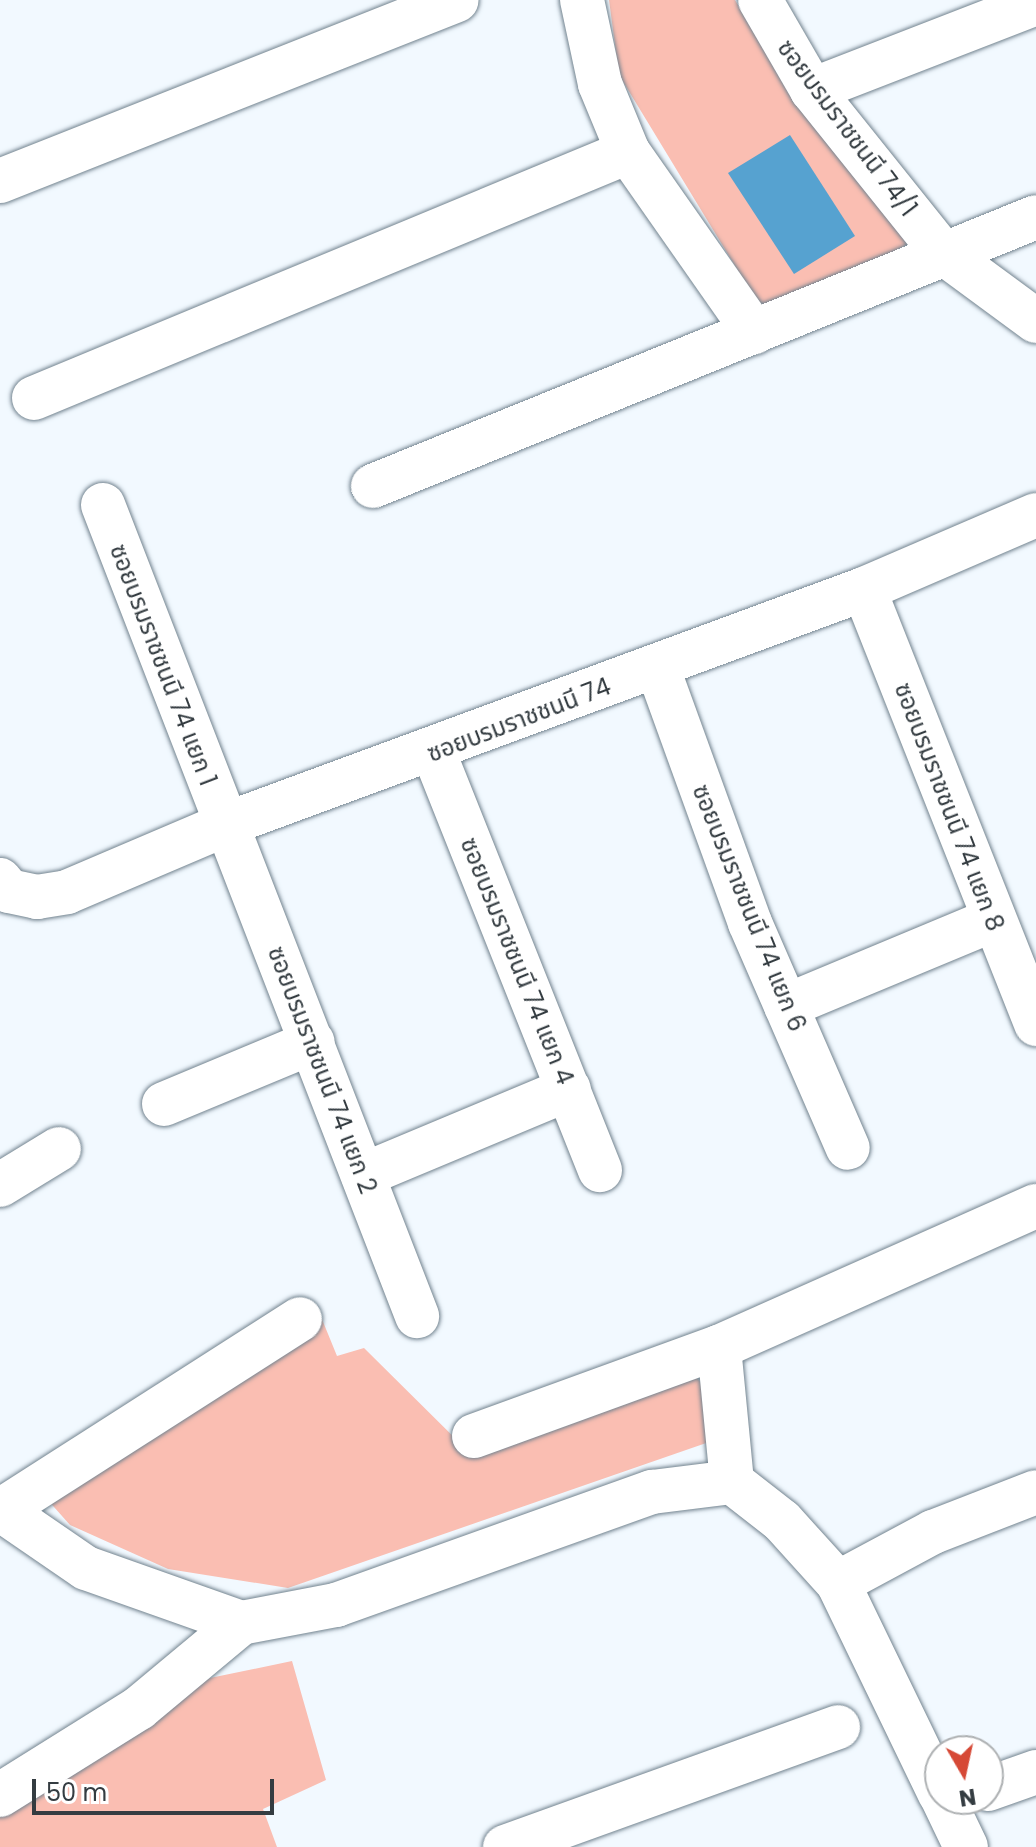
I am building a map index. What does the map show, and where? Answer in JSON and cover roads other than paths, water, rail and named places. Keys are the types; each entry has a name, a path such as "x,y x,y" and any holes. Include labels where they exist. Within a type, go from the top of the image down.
{"street":[{"path":"0,181 456,0"},
{"path":"582,0 600,84 628,152 754,332"},
{"name":"ซอยบรมราชชนนี 74/1","path":"760,0 812,90 941,251 1036,321"},
{"path":"812,90 1036,3"},
{"path":"34,398 628,152"},
{"path":"373,486 754,332 941,251 1036,217"},
{"name":"ซอยบรมราชชนนี 74 แยก 1","path":"103,505 224,825"},
{"name":"ซอยบรมราชชนนี 74","path":"0,880 9,891 37,897 67,892 224,825 434,753 864,589 1036,515"},
{"name":"ซอยบรมราชชนนี 74 แยก 8","path":"864,589 1036,1024"},
{"name":"ซอยบรมราชชนนี 74 แยก 6","path":"657,666 786,1006 848,1148"},
{"name":"ซอยบรมราชชนนี 74 แยก 4","path":"434,753 600,1170"},
{"name":"ซอยบรมราชชนนี 74 แยก 2","path":"224,825 313,1042 417,1316"},
{"path":"786,1006 993,920"},
{"path":"164,1104 313,1042"},
{"path":"363,1175 569,1089"},
{"path":"0,1185 59,1149"},
{"path":"474,1436 719,1347 1036,1206"},
{"path":"241,1623 86,1568 0,1510 300,1319"},
{"path":"719,1347 732,1482"},
{"path":"0,1795 139,1708 241,1623 336,1605 652,1492 732,1482 782,1521 838,1583 924,1753"},
{"path":"838,1583 933,1532 1036,1492"},
{"path":"505,1847 838,1727"},
{"path":"1004,1783 1036,1772"},
{"path":"953,1815 966,1847"}],"water":[{"path":"790,135 855,236 794,274 728,173"}]}
